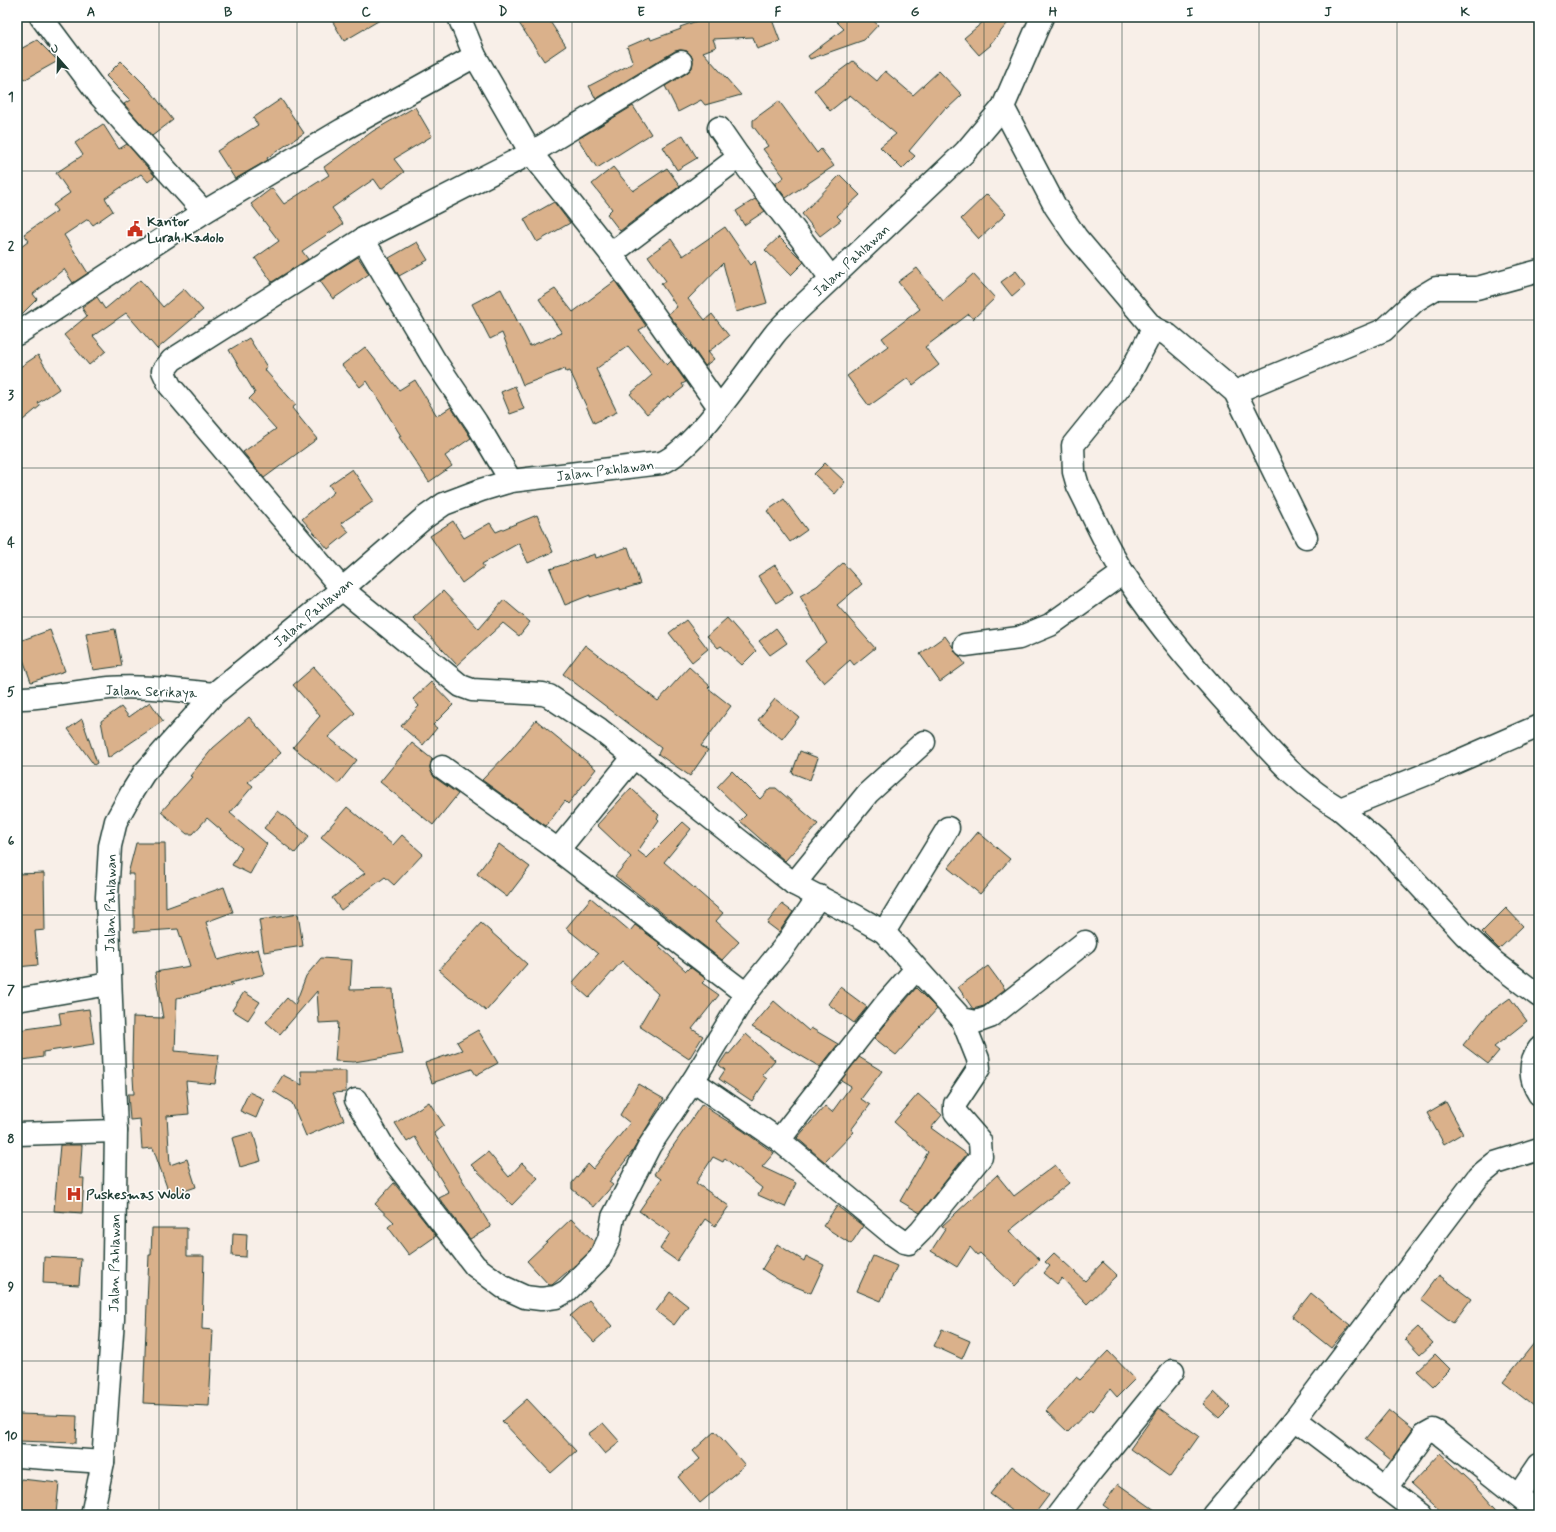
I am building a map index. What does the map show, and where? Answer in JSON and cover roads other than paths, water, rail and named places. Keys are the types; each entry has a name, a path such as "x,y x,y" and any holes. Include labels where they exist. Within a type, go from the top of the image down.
{"main road":[{"path":"41,17 100,96 204,212"},
{"path":"459,17 475,56 531,153 611,254 719,407"},
{"name":"Jalan Pahlawan","path":"92,1515 103,1462 113,1319 116,1131 109,984 107,897 110,846 116,821 144,773 214,694 342,589 424,518 444,504 481,490 511,481 661,463 669,460 681,450 719,407 775,334 831,278 965,152 1003,107 1042,17"},
{"path":"17,334 204,212 342,130 475,56"},
{"path":"681,62 531,153 363,239 172,360 163,371 170,386 342,589 461,686 472,690 543,694 549,696 599,729 633,758 794,884 884,932 962,1019 978,1059 979,1068 955,1104 955,1112 980,1141 981,1157 930,1220 909,1243 904,1242 891,1233 779,1140 693,1081"},
{"path":"1003,107 1055,206 1076,237 1152,327 1168,335 1235,392 1306,536"},
{"path":"719,128 739,157 831,278"},
{"path":"611,254 739,157"},
{"path":"363,239 435,361 476,422 511,481"},
{"path":"1235,392 1384,330 1416,300 1436,288 1477,288 1539,271"},
{"path":"1152,327 1150,335 1128,377 1073,445 1074,472 1078,486 1124,573 1150,610 1208,683 1281,763 1304,786 1340,809 1384,847 1465,935 1494,962 1539,996"},
{"path":"964,645 1019,638 1050,625 1124,573"},
{"name":"Jalan Serikaya","path":"17,698 39,698 110,688 148,688 214,694"},
{"path":"1340,809 1454,763 1539,726"},
{"path":"794,884 868,792 924,742"},
{"path":"558,850 633,758"},
{"path":"442,767 558,850 746,994"},
{"path":"884,932 948,828"},
{"path":"356,1100 386,1151 475,1266 503,1287 525,1297 541,1299 556,1297 567,1290 600,1258 609,1239 613,1217 650,1144 693,1081 746,994 784,947 819,896"},
{"path":"962,1019 976,1022 990,1017 1085,942"},
{"path":"779,1140 887,1002 916,969"},
{"path":"17,1000 109,984"},
{"path":"1539,1049 1531,1067 1534,1086 1539,1094"},
{"path":"17,1134 116,1131"},
{"path":"1214,1515 1295,1418 1478,1177 1495,1163 1539,1149"},
{"path":"1058,1515 1090,1473 1173,1371"},
{"path":"1295,1418 1421,1515"},
{"path":"1386,1488 1424,1435 1433,1430 1539,1513"},
{"path":"17,1456 103,1462"},
{"path":"1518,1496 1539,1465"}],"place":[{"name":"Kantor Lurah Kadolo","path":"135,229"},
{"name":"Puskesmas Wolio","path":"74,1194"}]}
